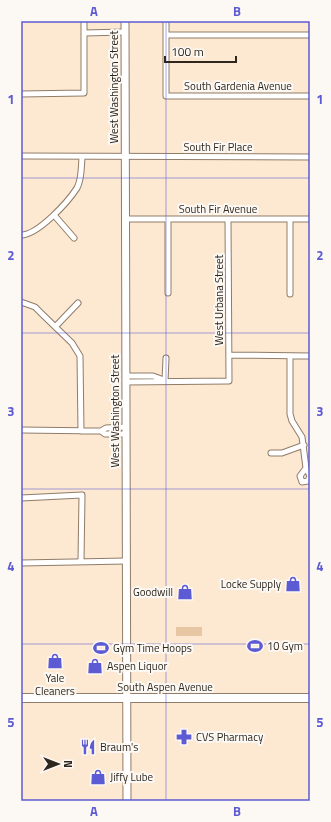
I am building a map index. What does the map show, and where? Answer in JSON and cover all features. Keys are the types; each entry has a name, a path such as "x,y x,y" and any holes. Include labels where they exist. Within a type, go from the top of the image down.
{"main road":[{"name":"West Washington Street","path":"125,21 127,801"},
{"name":"South Aspen Avenue","path":"21,698 310,698"}],"street":[{"path":"21,94 84,93 84,21"},
{"path":"166,21 166,35 310,36"},
{"path":"84,33 125,32"},
{"name":"South Gardenia Avenue","path":"166,35 166,96 310,96"},
{"path":"21,156 82,158 125,157"},
{"name":"South Fir Place","path":"125,157 310,157"},
{"path":"21,235 26,235 54,215 77,188 81,176 82,158"},
{"path":"54,215 74,238"},
{"name":"South Fir Avenue","path":"125,219 310,219"},
{"path":"168,219 168,293"},
{"name":"West Urbana Street","path":"165,381 229,381 228,219"},
{"path":"290,219 290,294"},
{"path":"21,302 36,307 72,343 80,356 81,431"},
{"path":"56,326 78,303"},
{"path":"229,356 310,356"},
{"path":"290,356 290,414 304,445 306,468"},
{"path":"126,379 153,376 165,381 166,358"},
{"path":"21,430 101,431 106,428 126,431"},
{"path":"271,453 282,453 304,445"},
{"path":"21,498 82,495 81,561"},
{"path":"21,563 126,561"}],"shaded area":[{"path":"176,627 202,627 202,636 176,636"}],"place":[{"name":"Locke Supply","path":"293,584"},
{"name":"Goodwill","path":"185,592"},
{"name":"10 Gym","path":"255,646"},
{"name":"Gym Time Hoops","path":"101,648"},
{"name":"Yale Cleaners","path":"55,661"},
{"name":"Aspen Liquor","path":"95,666"},
{"name":"CVS Pharmacy","path":"184,737"},
{"name":"Braum's","path":"88,747"},
{"name":"Jiffy Lube","path":"98,777"}]}
